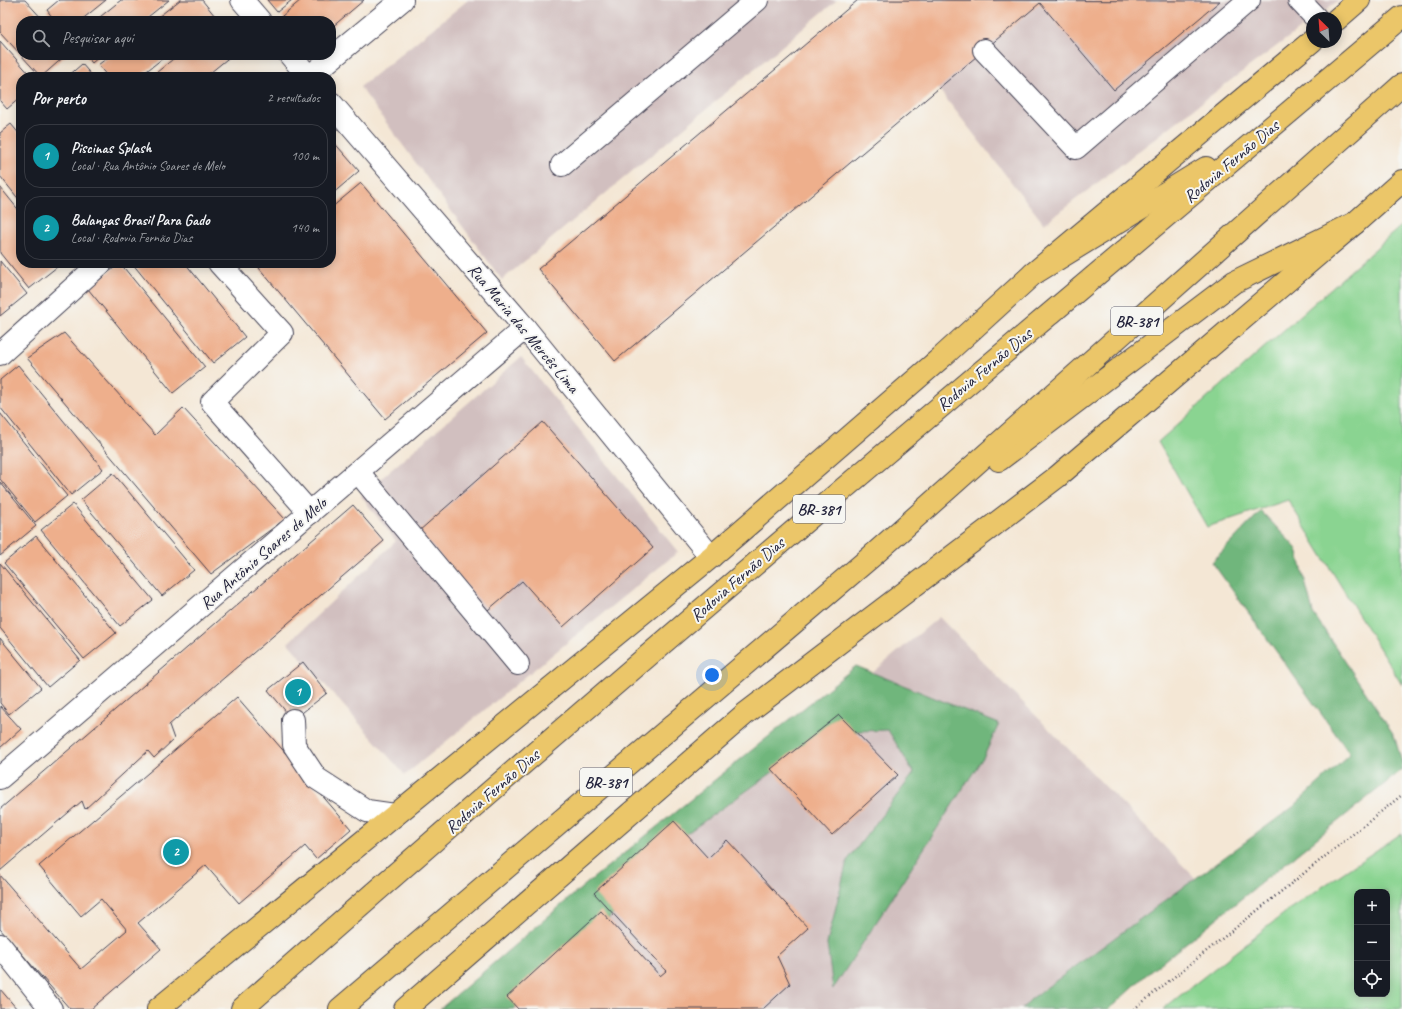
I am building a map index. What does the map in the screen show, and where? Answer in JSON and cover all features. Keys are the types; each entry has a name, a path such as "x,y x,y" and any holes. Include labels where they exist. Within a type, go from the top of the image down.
{"main road":[{"path":"1342,15 1359,0"},
{"name":"Rodovia Fernão Dias","path":"242,1009 784,538 1402,17"},
{"name":"Rodovia Fernão Dias","path":"158,1009 711,557 943,356 1033,274 1306,46"},
{"name":"BR-381","path":"340,1009 863,563 1402,85"},
{"path":"1033,274 1268,129"},
{"name":"BR-381","path":"405,1009 745,714 1057,477 1355,223 1402,181"},
{"path":"863,563 1234,282 1355,223"}],"street":[{"path":"242,0 256,16"},
{"path":"336,55 402,0"},
{"path":"562,165 757,0"},
{"path":"984,50 1076,148 1249,0"},
{"path":"1299,0 1310,12"},
{"path":"294,60 305,72"},
{"path":"315,72 330,60"},
{"name":"Rua Maria das Mercês Lima","path":"336,109 525,328 711,557"},
{"path":"0,354 95,268"},
{"path":"224,268 282,333 212,402 310,513"},
{"name":"Rua Antônio Soares de Melo","path":"0,778 525,328"},
{"path":"358,472 518,664"},
{"path":"293,720 294,745 316,778 367,810 395,816"},
{"path":"0,946 51,1009"}],"path":[{"path":"1134,1009 1402,795"}],"shaded area":[{"path":"468,0 837,0 502,280 360,87"},
{"path":"869,0 1339,0 1323,12 1306,12 1306,24 1227,83 1044,224"},
{"path":"521,357 678,552 405,775 288,643 396,541 361,496"},
{"path":"939,617 1209,892 1079,1009 473,1009"}],"green space":[{"path":"1402,225 1402,685 1288,500 1207,527 1158,442"},
{"path":"1261,511 1297,549 1313,613 1394,735 1402,763 1402,770 1146,975 1109,1009 1022,1009 1031,999 1293,807 1350,754 1212,562"},
{"path":"856,666 999,724 984,756 833,989 827,944 847,861 914,773 888,730 829,732 672,844 570,964 513,1009 440,1009 586,884"},
{"path":"1402,833 1402,1009 1163,1009 1291,908"}],"building":[{"path":"0,0 25,0 39,16 16,16 16,50 0,32"},
{"path":"59,0 106,0 86,16 51,16 47,10"},
{"path":"121,0 169,0 149,16 101,16"},
{"path":"180,0 202,0 215,16 159,16"},
{"path":"267,0 292,0 277,12"},
{"path":"301,0 364,0 336,24 336,16 282,16"},
{"path":"858,0 1220,1 1114,90 1040,3 615,361 538,269"},
{"path":"0,41 28,72 16,72 16,101 7,109 0,101"},
{"path":"26,60 60,60 47,72 36,72"},
{"path":"104,60 161,60 145,72 104,72 98,65"},
{"path":"172,60 226,60 211,72 157,72"},
{"path":"82,64 89,72 73,72"},
{"path":"11,124 16,130 16,196 0,176 0,133"},
{"path":"336,145 359,171 336,191"},
{"path":"361,183 487,333 385,419 259,268 336,268 336,204"},
{"path":"0,187 16,207 16,268 56,268 29,289 0,253"},
{"path":"0,261 27,294 0,316"},
{"path":"114,268 124,268 205,367 173,393 88,289"},
{"path":"136,268 189,268 245,337 213,363"},
{"path":"64,333 155,435 183,408 285,519 211,574 27,358"},
{"path":"18,365 103,469 71,495 0,407 0,380"},
{"path":"0,413 67,496 35,522 0,479"},
{"path":"543,422 653,548 563,627 522,581 488,610 419,531"},
{"path":"113,473 194,570 162,596 81,500"},
{"path":"0,482 36,526 0,556"},
{"path":"73,504 153,600 120,626 41,530"},
{"path":"353,505 384,541 169,725 174,739 154,758 148,751 85,809 82,801 0,871 0,809"},
{"path":"36,536 116,633 84,659 4,563"},
{"path":"0,563 80,660 48,687 0,628"},
{"path":"0,638 41,688 9,714 0,703"},
{"path":"303,662 327,693 293,720 268,690"},
{"path":"237,697 351,829 316,859 305,846 239,903 206,865 138,923 161,949 91,1009 70,1009 0,929 0,875 81,969 127,930 101,899 81,916 39,866"},
{"path":"0,706 21,729 0,748"},
{"path":"839,715 898,775 832,835 771,769"},
{"path":"674,821 708,858 727,840 808,928 777,956 790,984 763,1009 518,1009 507,997 601,911 660,976 666,971 594,893"},
{"path":"0,989 17,1009 0,1009"}],"place":[{"name":"Piscinas Splash","path":"298,692"},
{"name":"Balanças Brasil Para Gado","path":"176,852"}]}
